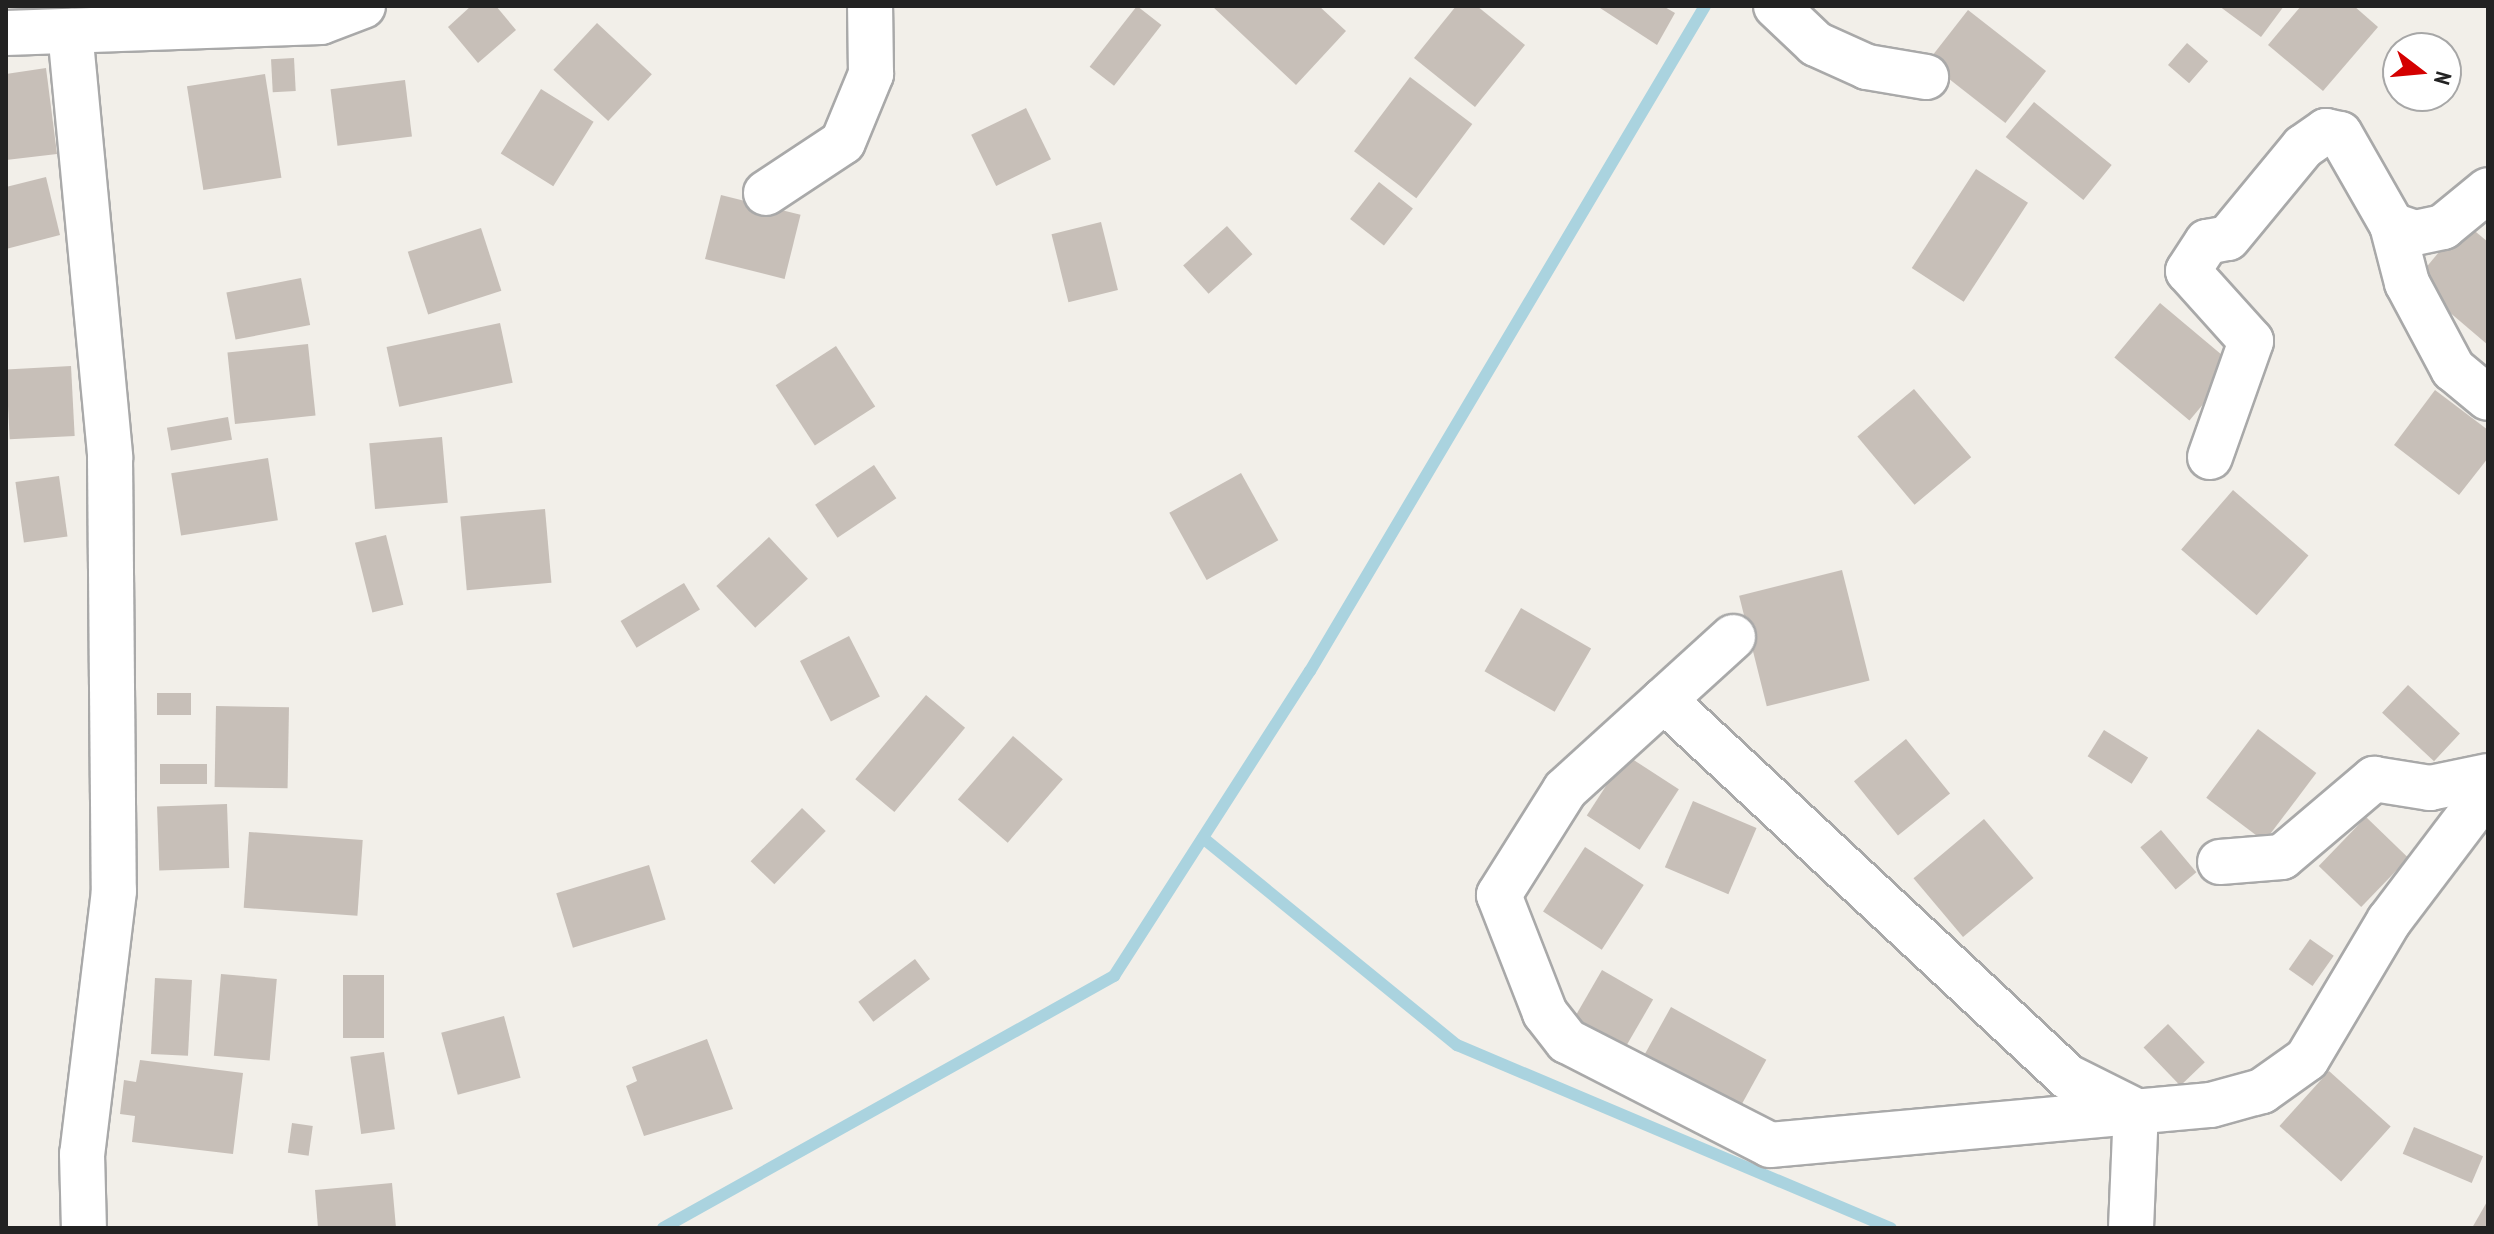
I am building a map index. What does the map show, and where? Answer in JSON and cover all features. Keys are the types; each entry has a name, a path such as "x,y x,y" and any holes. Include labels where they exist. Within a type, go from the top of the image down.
{"street":[{"path":"6,33 321,22 363,6"},
{"path":"766,193 843,142 871,74 870,6"},
{"path":"1776,6 1816,44 1867,67 1926,77"},
{"path":"70,31 110,473 114,891 82,1154 84,1228"},
{"path":"2210,457 2251,341 2188,271 2207,242 2228,238 2303,147 2326,131 2340,134 2392,225 2407,283 2453,369 2488,398"},
{"path":"2392,225 2415,233 2443,227 2488,190"},
{"path":"1733,637 1565,790 1499,895 1545,1013 1567,1041 1770,1145 2211,1105 2262,1091 2307,1059 2389,921 2488,790"},
{"path":"1664,700 2068,1077 2136,1111"},
{"path":"2220,862 2282,857 2374,779 2430,788 2488,776"},
{"path":"2131,1228 2136,1111"}],"building":[{"path":"471,6 496,6 516,30 478,63 448,27"},
{"path":"1137,6 1161,25 1114,86 1090,67"},
{"path":"1212,6 1319,6 1346,31 1296,85"},
{"path":"1456,6 1477,6 1525,45 1475,107 1414,58"},
{"path":"1597,6 1663,6 1675,13 1657,45"},
{"path":"2219,6 2284,6 2261,37"},
{"path":"2301,6 2354,6 2378,27 2323,91 2268,45"},
{"path":"1968,10 2046,71 2005,123 1927,62"},
{"path":"597,23 652,74 608,121 553,70"},
{"path":"2187,43 2208,61 2189,83 2168,65"},
{"path":"294,58 296,91 273,92 271,59"},
{"path":"46,68 57,154 6,160 6,74"},
{"path":"265,74 281,178 203,190 187,86"},
{"path":"1410,77 1472,124 1416,198 1354,151"},
{"path":"405,80 412,137 338,146 331,89"},
{"path":"541,89 594,122 553,186 501,153"},
{"path":"2034,102 2112,165 2083,200 2006,137"},
{"path":"1026,108 1051,159 996,186 971,135"},
{"path":"1976,169 2028,203 1964,302 1912,268"},
{"path":"46,177 60,235 6,249 6,187"},
{"path":"1379,182 1413,208 1384,246 1350,219"},
{"path":"721,195 801,215 785,279 705,259"},
{"path":"1101,222 1118,290 1068,302 1052,234"},
{"path":"2464,222 2488,242 2488,345 2414,282"},
{"path":"1227,226 1252,254 1209,294 1183,265"},
{"path":"481,228 501,291 428,315 408,252"},
{"path":"301,278 310,325 236,340 226,293"},
{"path":"2160,303 2235,366 2189,420 2114,357"},
{"path":"500,323 513,383 399,407 387,347"},
{"path":"308,344 316,416 235,424 227,352"},
{"path":"836,346 875,406 815,446 776,385"},
{"path":"71,366 75,436 10,439 6,369"},
{"path":"1914,389 1971,457 1915,505 1857,437"},
{"path":"2435,390 2488,430 2488,458 2459,495 2394,445"},
{"path":"228,417 232,440 171,450 167,428"},
{"path":"442,437 448,503 375,509 369,443"},
{"path":"268,458 278,520 181,536 171,473"},
{"path":"874,465 896,498 838,538 815,505"},
{"path":"1241,473 1278,540 1207,580 1169,513"},
{"path":"59,476 67,536 24,543 15,482"},
{"path":"2233,490 2308,556 2257,615 2181,550"},
{"path":"545,509 551,583 467,590 460,516"},
{"path":"386,535 403,605 372,613 355,543"},
{"path":"769,537 808,579 755,628 716,586"},
{"path":"1842,570 1870,681 1767,706 1739,596"},
{"path":"684,583 700,610 637,648 621,621"},
{"path":"1521,608 1591,648 1555,712 1484,671"},
{"path":"849,636 880,697 831,722 800,661"},
{"path":"2408,685 2460,733 2434,761 2382,713"},
{"path":"157,693 191,693 191,715 157,715"},
{"path":"926,695 965,728 894,812 855,779"},
{"path":"216,706 289,707 288,788 215,787"},
{"path":"2258,729 2316,773 2265,842 2206,798"},
{"path":"2104,730 2148,758 2132,784 2088,756"},
{"path":"1013,736 1063,779 1008,843 958,799"},
{"path":"1906,739 1950,793 1898,836 1854,781"},
{"path":"1626,755 1679,789 1640,850 1587,815"},
{"path":"160,764 207,764 207,784 160,784"},
{"path":"1693,801 1757,828 1728,894 1665,867"},
{"path":"227,804 229,868 159,870 157,806"},
{"path":"802,808 826,831 774,884 751,861"},
{"path":"2366,817 2408,858 2361,907 2319,866"},
{"path":"1984,819 2033,878 1963,937 1914,878"},
{"path":"2161,830 2196,872 2176,889 2140,847"},
{"path":"249,832 363,840 357,916 244,908"},
{"path":"1585,847 1644,885 1602,950 1543,912"},
{"path":"649,865 666,920 573,948 556,893"},
{"path":"2310,939 2334,956 2313,986 2289,969"},
{"path":"915,959 930,979 873,1022 858,1002"},
{"path":"1602,970 1653,1000 1625,1049 1574,1019"},
{"path":"221,974 277,979 270,1061 214,1056"},
{"path":"343,975 384,975 384,1038 343,1038"},
{"path":"155,978 192,980 188,1056 151,1054"},
{"path":"1671,1007 1766,1060 1734,1118 1639,1066"},
{"path":"504,1016 521,1078 458,1095 441,1033"},
{"path":"2168,1024 2205,1062 2180,1086 2144,1048"},
{"path":"707,1039 733,1109 644,1136 626,1086 637,1081 632,1067"},
{"path":"384,1052 395,1129 361,1134 350,1057"},
{"path":"140,1060 243,1073 233,1154 132,1142 135,1116 120,1114 124,1080 136,1082"},
{"path":"2329,1071 2391,1127 2341,1182 2279,1126"},
{"path":"292,1123 313,1126 309,1156 288,1153"},
{"path":"2414,1127 2483,1156 2472,1183 2403,1154"},
{"path":"392,1183 396,1228 318,1228 315,1190"},
{"path":"2488,1200 2488,1228 2472,1228"}],"waterway":[{"path":"663,1228 1114,976 1310,671 1705,6"},
{"path":"1203,838 1457,1045 1891,1228"}]}
